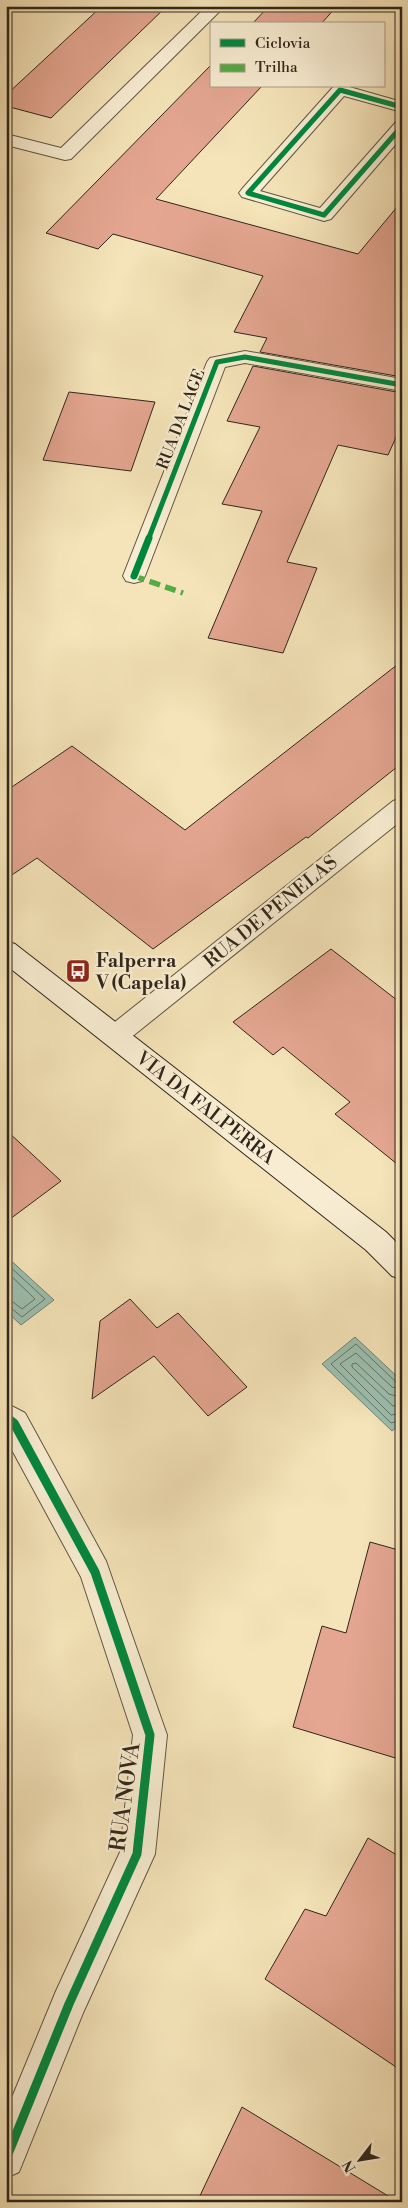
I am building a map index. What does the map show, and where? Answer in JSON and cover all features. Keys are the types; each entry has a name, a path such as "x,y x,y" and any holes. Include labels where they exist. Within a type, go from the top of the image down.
{"street":[{"path":"6,139 65,155 217,6"},
{"path":"402,106 340,90 248,193 324,215 402,126"},
{"name":"RUA DA LAGE","path":"134,576 217,362 245,358 402,385"},
{"name":"RUA DE PENELAS","path":"115,1036 402,807"},
{"name":"VIA DA FALPERRA","path":"8,955 115,1036 376,1241 402,1267"},
{"name":"RUA NOVA","path":"6,1417 14,1423 95,1572 150,1734 137,1854 69,2004 6,2159"}],"water":[{"path":"6,1256 54,1300 21,1325 6,1311"},
{"path":"355,1337 402,1381 402,1423 392,1431 322,1364"}],"building":[{"path":"102,6 167,6 51,118 6,106 6,95"},
{"path":"269,6 337,6 323,22 254,22"},
{"path":"210,66 210,88 260,88 156,199 358,254 402,201 402,377 260,352 267,338 234,332 263,276 113,234 98,249 46,233"},
{"path":"253,366 402,393 402,424 388,455 338,445 287,562 317,568 283,653 208,638 262,511 222,504 260,427 227,421"},
{"path":"69,392 155,402 131,471 43,460"},
{"path":"402,661 402,763 308,838 306,837 153,949 37,858 6,879 6,791 72,746 185,830"},
{"path":"331,949 402,1004 402,1168 335,1114 350,1102 283,1047 273,1055 233,1022"},
{"path":"6,1130 61,1181 6,1222"},
{"path":"130,1299 157,1328 178,1313 247,1387 208,1416 154,1356 92,1399 100,1321"},
{"path":"370,1542 402,1551 402,1760 293,1727 322,1626 346,1633"},
{"path":"368,1838 402,1858 402,2071 265,1979 305,1909 326,1916"},
{"path":"242,2107 398,2202 197,2202"}],"marked path":[{"path":"134,576 183,593"}],"cycle path":[{"path":"402,107 340,90 248,193 324,215 402,126"},
{"path":"134,576 217,362 245,357 402,385"},
{"path":"6,1417 14,1423 95,1572 150,1735 137,1854 69,2004 6,2159"}],"place":[{"name":"Falperra V (Capela)","path":"78,971"}]}
